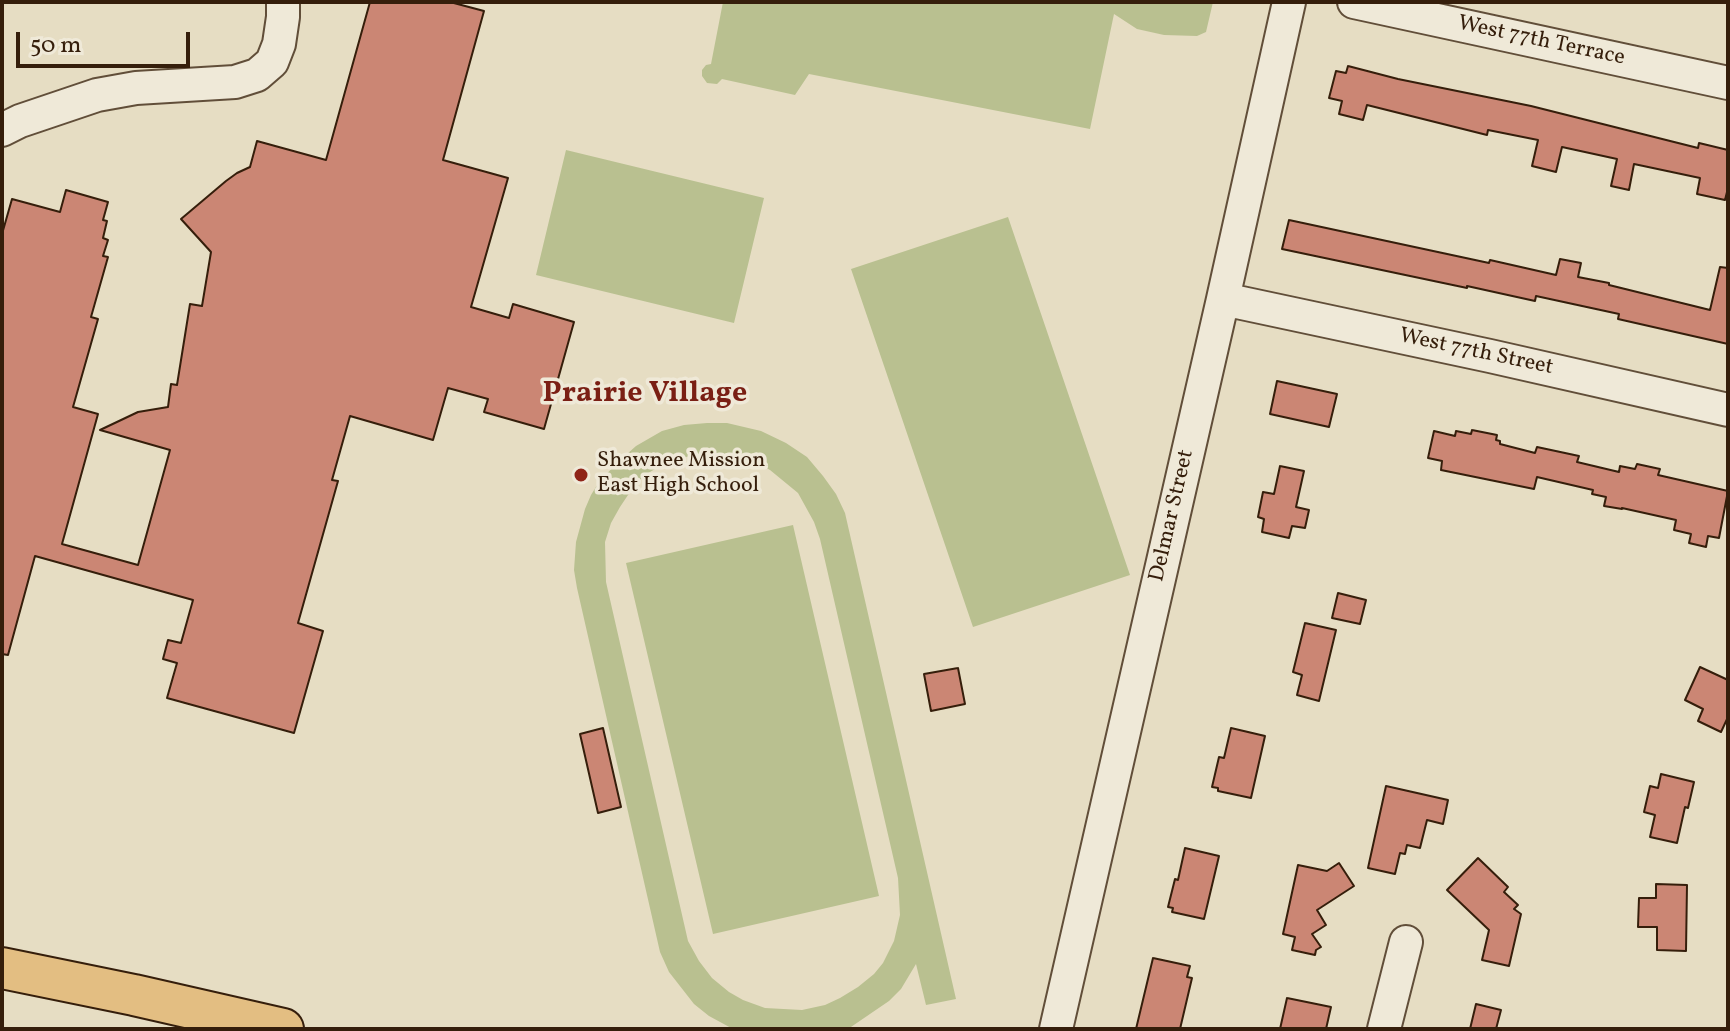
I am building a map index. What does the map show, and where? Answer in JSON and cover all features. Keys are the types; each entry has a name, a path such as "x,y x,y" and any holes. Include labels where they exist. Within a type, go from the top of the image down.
{"main road":[{"path":"2,968 283,1029"}],"street":[{"path":"2,130 97,95 136,88 235,82 257,75 272,62 279,44 283,2"},
{"name":"Delmar Street","path":"1056,1029 1289,2"},
{"name":"West 77th Terrace","path":"1354,2 1728,83"},
{"name":"West 77th Street","path":"1223,299 1728,410"},
{"path":"1384,1029 1406,942"}],"green space":[{"path":"723,2 1213,2 1206,32 1197,36 1164,35 1137,29 1114,14 1090,129 809,74 795,95 722,79 717,84 707,83 702,70 711,64"},
{"path":"566,150 764,198 734,323 536,275"},
{"path":"1008,217 1130,575 973,627 851,269"},
{"path":"727,423 761,431 807,457 836,494 845,513 956,999 926,1005 916,964 901,989 889,1001 848,1029 733,1029 694,1004 669,972 660,952 574,570 576,542 585,509 599,482 636,446 662,431 684,425","holes":["707,453 752,460 770,470 798,493 814,522 898,878 900,915 894,941 883,963 874,974 840,998 802,1010 765,1008 729,992 712,978 688,941 606,582 605,542 611,523 634,486 665,463"]},
{"path":"793,525 879,896 713,934 626,563"}],"building":[{"name":"Shawnee Mission East High School","path":"370,2 450,2 484,11 443,160 508,178 471,307 509,318 513,304 574,322 544,429 484,412 488,399 448,388 433,440 350,416 332,480 338,481 298,623 323,631 294,733 167,698 177,663 163,659 168,640 181,643 193,600 35,556 8,655 2,654 2,234 12,199 60,212 66,190 108,202 103,220 107,221 103,238 108,240 103,256 108,257 91,317 98,319 73,407 98,414 62,544 138,565 170,450 100,430 138,412 168,407 171,384 177,385 190,304 202,306 211,252 181,219 226,181 250,167 257,141 326,160"},
{"path":"1348,66 1531,106 1698,148 1699,143 1728,150 1725,200 1697,194 1700,178 1634,164 1629,190 1611,186 1617,159 1562,147 1556,172 1532,166 1538,140 1488,130 1487,135 1367,105 1363,120 1339,114 1342,101 1329,98 1336,71 1346,73"},
{"path":"1289,220 1556,275 1560,259 1581,263 1578,277 1710,310 1720,267 1728,268 1728,344 1618,319 1619,314 1536,296 1535,301 1282,249"},
{"path":"1277,381 1337,394 1329,427 1270,414"},
{"path":"1472,430 1497,435 1496,440 1500,444 1535,453 1537,447 1579,456 1577,462 1619,472 1620,466 1635,469 1637,464 1660,469 1658,475 1728,491 1719,538 1708,536 1706,547 1689,543 1691,534 1674,530 1676,520 1604,506 1606,497 1592,494 1593,490 1537,477 1534,489 1441,470 1442,461 1428,458 1434,431 1455,436 1456,431 1471,434"},
{"path":"1280,466 1304,471 1296,507 1309,510 1305,528 1292,526 1289,538 1262,532 1264,519 1258,517 1263,492 1274,494"},
{"path":"1338,593 1366,600 1360,624 1332,618"},
{"path":"1305,623 1336,630 1319,701 1297,695 1302,675 1293,672"},
{"path":"1700,667 1728,680 1728,717 1721,732 1698,721 1703,709 1685,700"},
{"path":"958,668 965,704 931,711 924,674"},
{"path":"603,728 621,807 598,813 580,734"},
{"path":"1231,728 1265,736 1251,798 1212,787 1219,757 1224,758"},
{"path":"1661,774 1694,782 1677,843 1650,837 1655,815 1644,812 1650,786 1658,788"},
{"path":"1386,786 1448,800 1443,824 1427,820 1420,848 1407,845 1405,854 1400,853 1395,874 1368,868"},
{"path":"1185,848 1219,856 1204,919 1172,912 1173,908 1168,907"},
{"path":"1478,858 1508,887 1504,892 1518,905 1514,909 1521,914 1509,966 1482,960 1489,930 1447,890"},
{"path":"1339,863 1354,886 1317,910 1326,925 1312,934 1321,947 1315,955 1292,950 1295,937 1283,934 1298,865 1327,871"},
{"path":"1656,884 1687,885 1686,951 1657,950 1657,927 1638,927 1639,898 1656,898"},
{"path":"1153,958 1190,966 1187,977 1192,978 1180,1029 1136,1029"},
{"path":"1287,998 1331,1007 1326,1029 1280,1029"},
{"path":"1476,1004 1501,1010 1496,1029 1470,1029"}],"place":[{"name":"Shawnee Mission East High School","path":"581,475"}],"district":[{"name":"Prairie Village","path":"645,395"}]}
